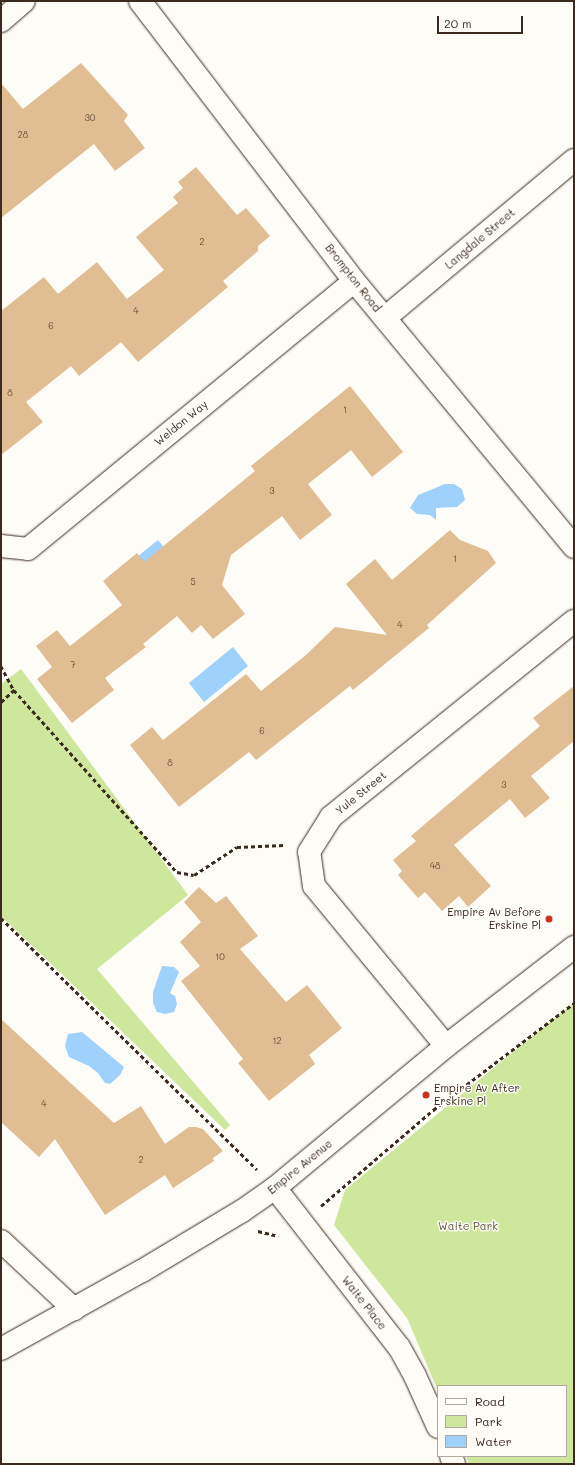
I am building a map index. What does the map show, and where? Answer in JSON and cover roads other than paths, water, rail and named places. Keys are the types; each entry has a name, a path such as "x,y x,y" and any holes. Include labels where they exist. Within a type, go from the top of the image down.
{"street":[{"path":"1,21 24,1"},
{"name":"Brompton Road","path":"140,1 354,281 574,548"},
{"name":"Langdale Street","path":"385,318 574,160"},
{"name":"Weldon Way","path":"1,546 28,549 354,281"},
{"name":"Yule Street","path":"446,1046 314,886 309,852 331,817 574,621"},
{"name":"Empire Avenue","path":"1,1349 195,1241 275,1188 446,1046 574,947"},
{"name":"Waite Place","path":"275,1188 399,1347 415,1376 437,1425"},
{"path":"1,1241 74,1309"}],"water":[{"path":"445,484 454,484 462,489 465,500 457,507 436,508 436,520 430,515 417,514 410,508 418,495"},
{"path":"158,540 181,569 160,586 137,557"},
{"path":"233,647 248,666 204,702 189,683"},
{"path":"162,966 174,967 179,972 170,993 175,996 177,1004 174,1012 165,1014 157,1012 153,1003 153,992"},
{"path":"82,1032 124,1067 120,1075 110,1084 105,1083 98,1073 89,1066 69,1057 65,1046 68,1034"}],"place":[{"name":"Empire Av Before Erskine Pl","path":"549,919"},
{"name":"Empire Av After Erskine Pl","path":"426,1095"}],"park label":[{"name":"Waite Park","path":"468,1226"}]}
